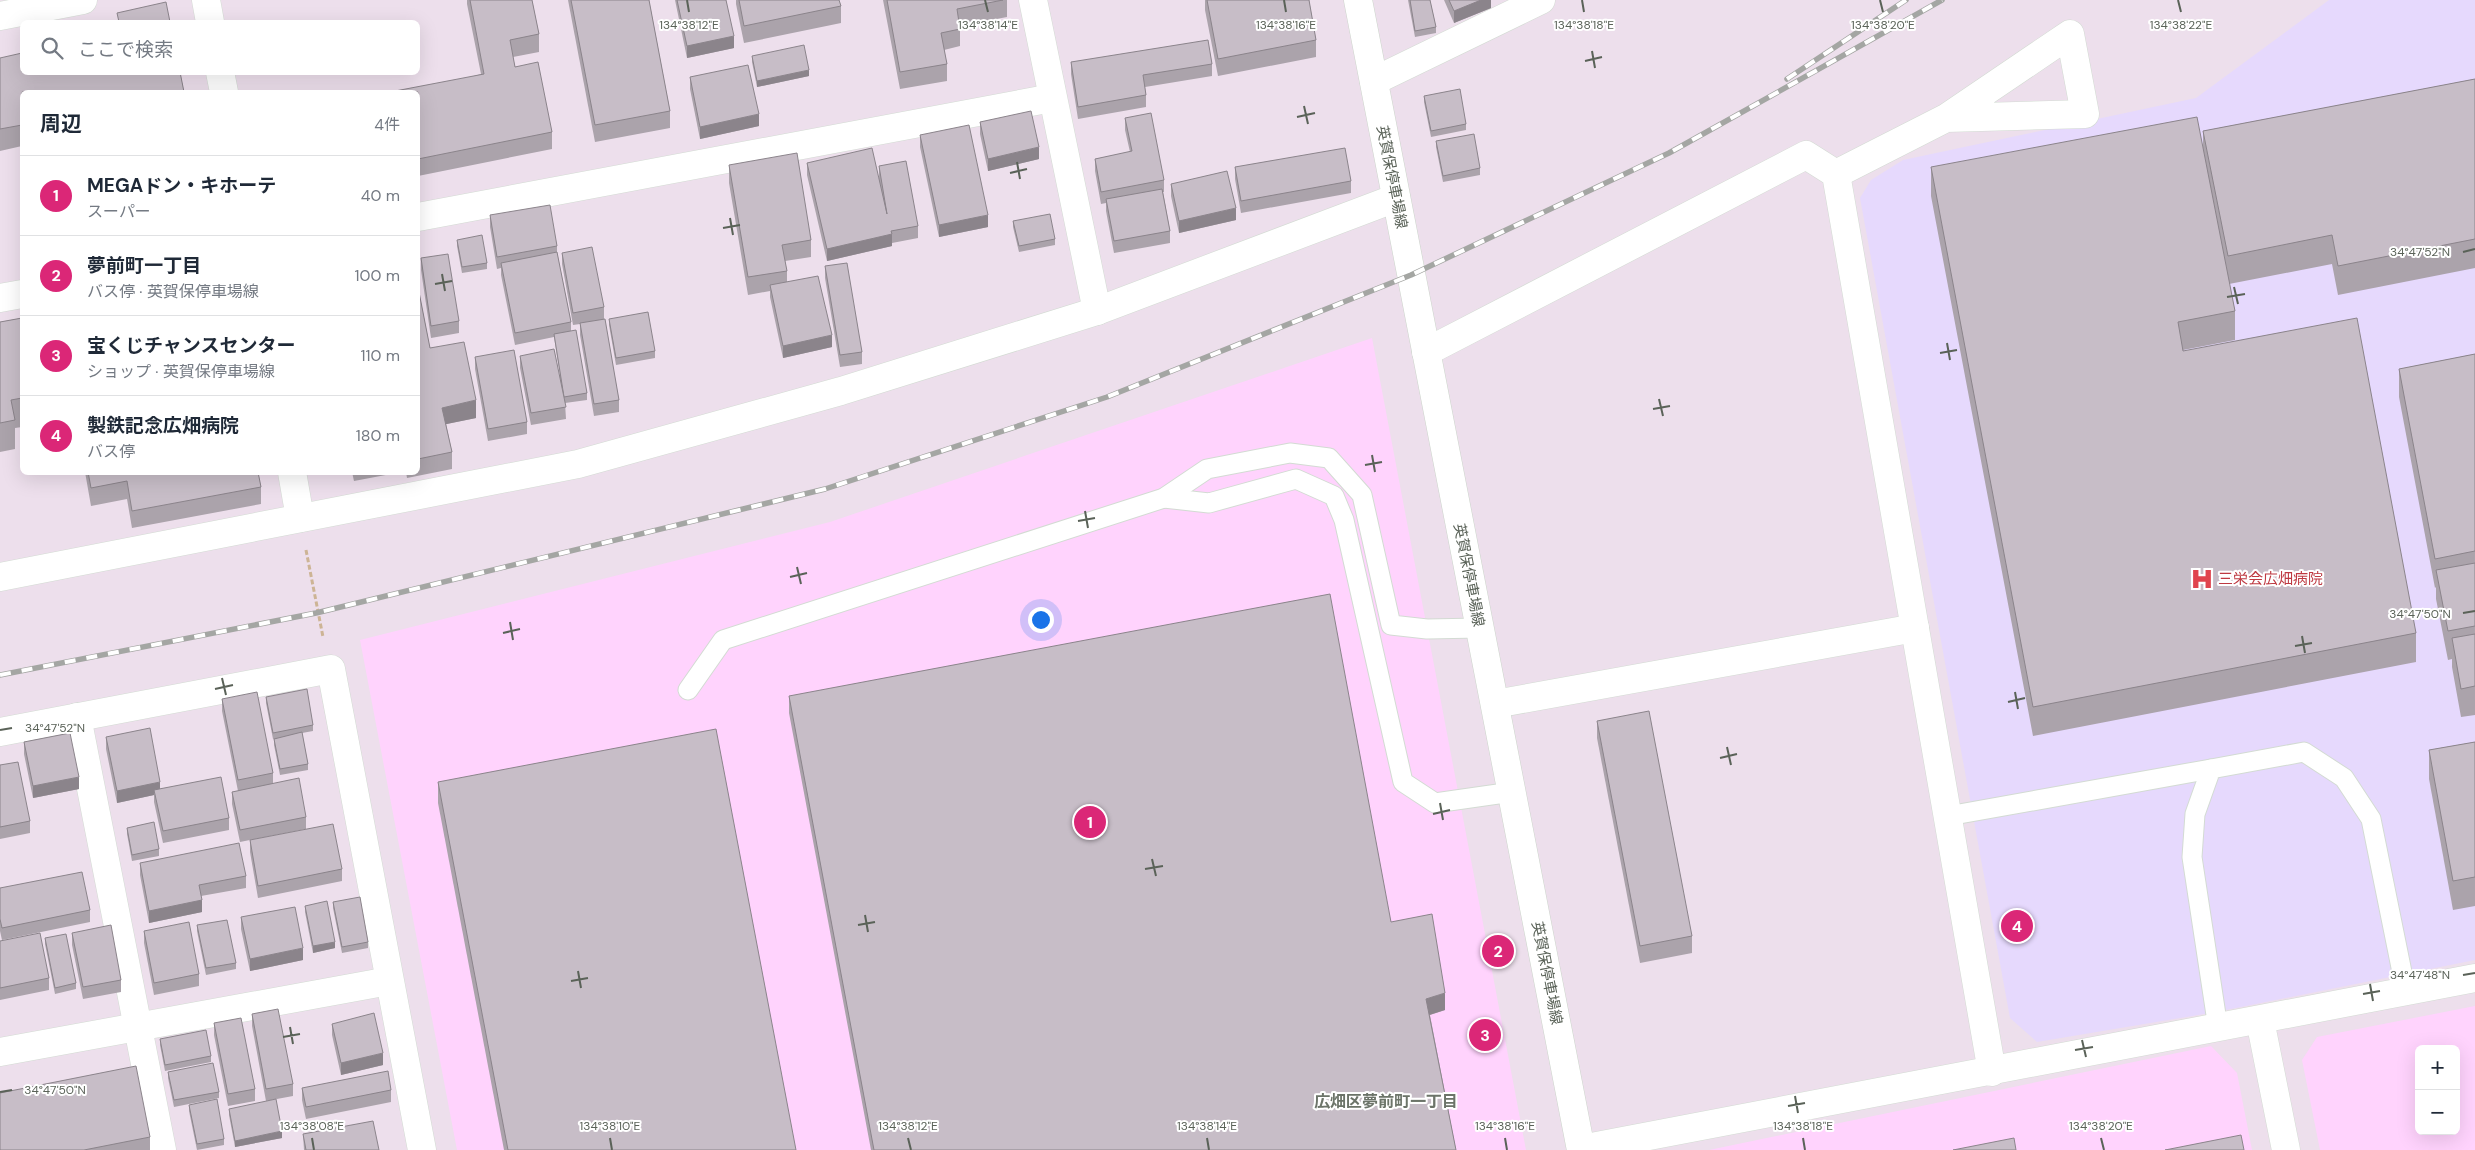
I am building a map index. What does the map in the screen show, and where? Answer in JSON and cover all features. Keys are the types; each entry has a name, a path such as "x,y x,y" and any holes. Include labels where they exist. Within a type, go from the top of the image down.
{"street":[{"path":"0,16 83,0"},
{"path":"206,0 210,20"},
{"path":"1033,0 1097,312"},
{"name":"英賀保停車場線","path":"1358,0 1581,1150"},
{"path":"1374,81 1541,0"},
{"path":"1836,174 1946,118 2070,34 2085,114 1946,118"},
{"path":"221,75 224,90"},
{"path":"420,217 1052,98"},
{"path":"1426,352 1806,155 1836,174 1992,1072"},
{"path":"0,577 578,464 841,391 1097,312 1396,198"},
{"path":"0,298 20,294"},
{"path":"293,475 300,518"},
{"path":"1495,704 1915,628"},
{"path":"0,732 331,669 422,1150"},
{"path":"77,717 162,1150"},
{"path":"1581,1150 2475,978"},
{"path":"0,1052 389,981"},
{"path":"2260,1020 2286,1150"}],"lane":[{"path":"688,690 723,640 1164,498 1207,469 1290,454 1329,458 1362,495 1391,625 1427,629 1479,628"},
{"path":"1164,498 1208,502 1296,479 1334,496 1344,520 1402,782 1435,803 1512,792"},
{"path":"1948,816 2304,752 2344,778 2371,819 2406,992"},
{"path":"2211,769 2195,814 2192,857 2218,1028"}],"path":[{"path":"300,518 316,614 331,669"}],"shaded area":[{"name":"三栄会広畑病院","path":"2329,0 2475,0 2475,960 2216,1012 2037,1042 2010,1018 1860,198 1871,180 1903,160 2196,98"},
{"path":"1372,338 1526,1150 457,1150 360,640 830,522"},
{"path":"2475,1006 2475,1150 2320,1150 2302,1060 2317,1037"},
{"path":"2211,1046 2237,1073 2252,1150 1709,1150"}],"building":[{"path":"470,0 532,0 539,34 510,40 515,67 538,62 552,132 420,159 420,90 400,90 484,74"},
{"path":"571,0 649,0 670,111 595,125"},
{"path":"677,0 726,0 734,36 687,46"},
{"path":"739,0 839,0 841,6 744,26"},
{"path":"887,0 1003,0 957,9 960,29 941,33 947,64 900,72"},
{"path":"1207,0 1309,0 1316,40 1218,59"},
{"path":"1410,0 1430,0 1436,27 1415,31"},
{"path":"1449,0 1481,0 1454,11"},
{"path":"166,2 170,20 119,20 117,13"},
{"path":"1208,40 1212,64 1143,75 1146,95 1078,107 1071,62"},
{"path":"804,45 809,70 757,81 752,56"},
{"path":"20,53 20,75 181,75 184,90 20,90 20,125 0,129 0,58"},
{"path":"748,65 759,114 700,127 690,77"},
{"path":"2475,79 2475,239 2338,266 2332,235 2228,256 2203,131"},
{"path":"1460,89 1466,124 1431,131 1424,96"},
{"path":"1031,111 1039,147 988,159 980,122"},
{"path":"1151,113 1164,180 1101,192 1095,159 1132,151 1125,118"},
{"path":"2197,117 2235,311 2178,322 2183,351 2357,318 2416,633 2033,707 1931,167"},
{"path":"969,125 988,215 939,225 920,135"},
{"path":"1474,134 1480,168 1443,176 1436,141"},
{"path":"872,148 887,214 879,166 906,161 918,226 891,231 892,234 827,249 807,163"},
{"path":"1345,148 1351,181 1241,201 1235,167"},
{"path":"797,153 811,240 782,245 787,271 748,277 729,165"},
{"path":"1227,171 1236,208 1179,221 1171,184"},
{"path":"1162,189 1170,231 1114,241 1106,199"},
{"path":"550,205 557,246 497,257 490,215"},
{"path":"1050,214 1055,239 1019,246 1013,221"},
{"path":"482,235 487,263 462,267 457,240"},
{"path":"592,247 604,307 573,313 562,253"},
{"path":"557,252 571,322 515,333 501,263"},
{"path":"448,254 459,321 431,326 421,258"},
{"path":"847,263 862,352 840,355 825,266"},
{"path":"818,276 832,335 783,346 770,285"},
{"path":"420,297 430,348 464,342 476,400 442,408 452,452 420,459"},
{"path":"648,312 655,351 616,358 609,319"},
{"path":"20,318 20,398 11,400 15,420 0,423 0,322"},
{"path":"605,319 619,400 594,404 580,323"},
{"path":"576,330 587,393 564,397 554,334"},
{"path":"554,349 566,407 531,413 520,356"},
{"path":"514,350 527,422 488,429 475,357"},
{"path":"2475,354 2475,551 2435,559 2399,369"},
{"path":"89,475 259,475 261,487 132,511 127,481 91,488"},
{"path":"2475,563 2475,626 2448,631 2436,570"},
{"path":"1330,594 1391,922 1432,914 1445,993 1426,999 1456,1150 874,1150 789,696"},
{"path":"2475,634 2475,686 2461,689 2452,638"},
{"path":"307,689 313,725 273,733 266,697"},
{"path":"257,692 273,773 238,780 222,699"},
{"path":"1649,711 1692,936 1640,946 1597,721"},
{"path":"150,728 160,782 117,791 106,737"},
{"path":"716,729 796,1150 508,1150 438,782"},
{"path":"302,732 308,764 280,769 274,739"},
{"path":"70,733 79,777 33,786 24,742"},
{"path":"2475,742 2475,877 2453,881 2429,750"},
{"path":"18,762 30,821 0,827 0,765"},
{"path":"221,777 229,818 163,831 154,790"},
{"path":"299,778 306,817 240,830 232,792"},
{"path":"154,822 159,849 132,855 127,828"},
{"path":"333,824 342,869 258,886 250,840"},
{"path":"239,843 246,876 199,885 202,900 149,911 140,863"},
{"path":"82,872 90,910 2,928 0,919 0,888"},
{"path":"360,897 368,942 342,947 333,902"},
{"path":"327,901 335,942 313,946 305,906"},
{"path":"295,907 303,948 250,959 241,917"},
{"path":"227,920 236,963 206,968 197,925"},
{"path":"189,922 199,974 154,983 144,931"},
{"path":"111,925 121,980 83,987 72,933"},
{"path":"40,933 49,978 0,988 0,941"},
{"path":"66,934 76,983 55,988 45,938"},
{"path":"278,1009 293,1084 266,1089 252,1014"},
{"path":"374,1013 383,1053 341,1063 332,1024"},
{"path":"241,1018 255,1089 228,1094 214,1023"},
{"path":"1492,1020 1494,1034 1476,1037 1473,1024"},
{"path":"206,1030 211,1056 165,1065 160,1039"},
{"path":"213,1063 219,1092 174,1100 168,1072"},
{"path":"136,1066 150,1137 84,1150 0,1150 0,1093"},
{"path":"388,1071 391,1090 306,1107 302,1088"},
{"path":"217,1099 224,1139 197,1144 189,1105"},
{"path":"276,1099 282,1131 235,1141 229,1109"},
{"path":"373,1121 379,1150 306,1150 303,1134"},
{"path":"2241,1135 2244,1150 2165,1150"},
{"path":"2014,1138 2016,1150 1953,1150"}],"railway":[{"path":"1787,79 1906,0"},
{"path":"0,675 316,613 825,489 1107,397 1411,275 1669,153 1942,0"}],"place":[{"name":"三栄会広畑病院","path":"2202,579"},
{"name":"MEGAドン・キホーテ","path":"1090,822"},
{"name":"製鉄記念広畑病院","path":"2017,926"},
{"name":"夢前町一丁目","path":"1498,951"},
{"name":"宝くじチャンスセンター","path":"1485,1035"}],"district":[{"name":"広畑区夢前町一丁目","path":"1386,1101"}]}
